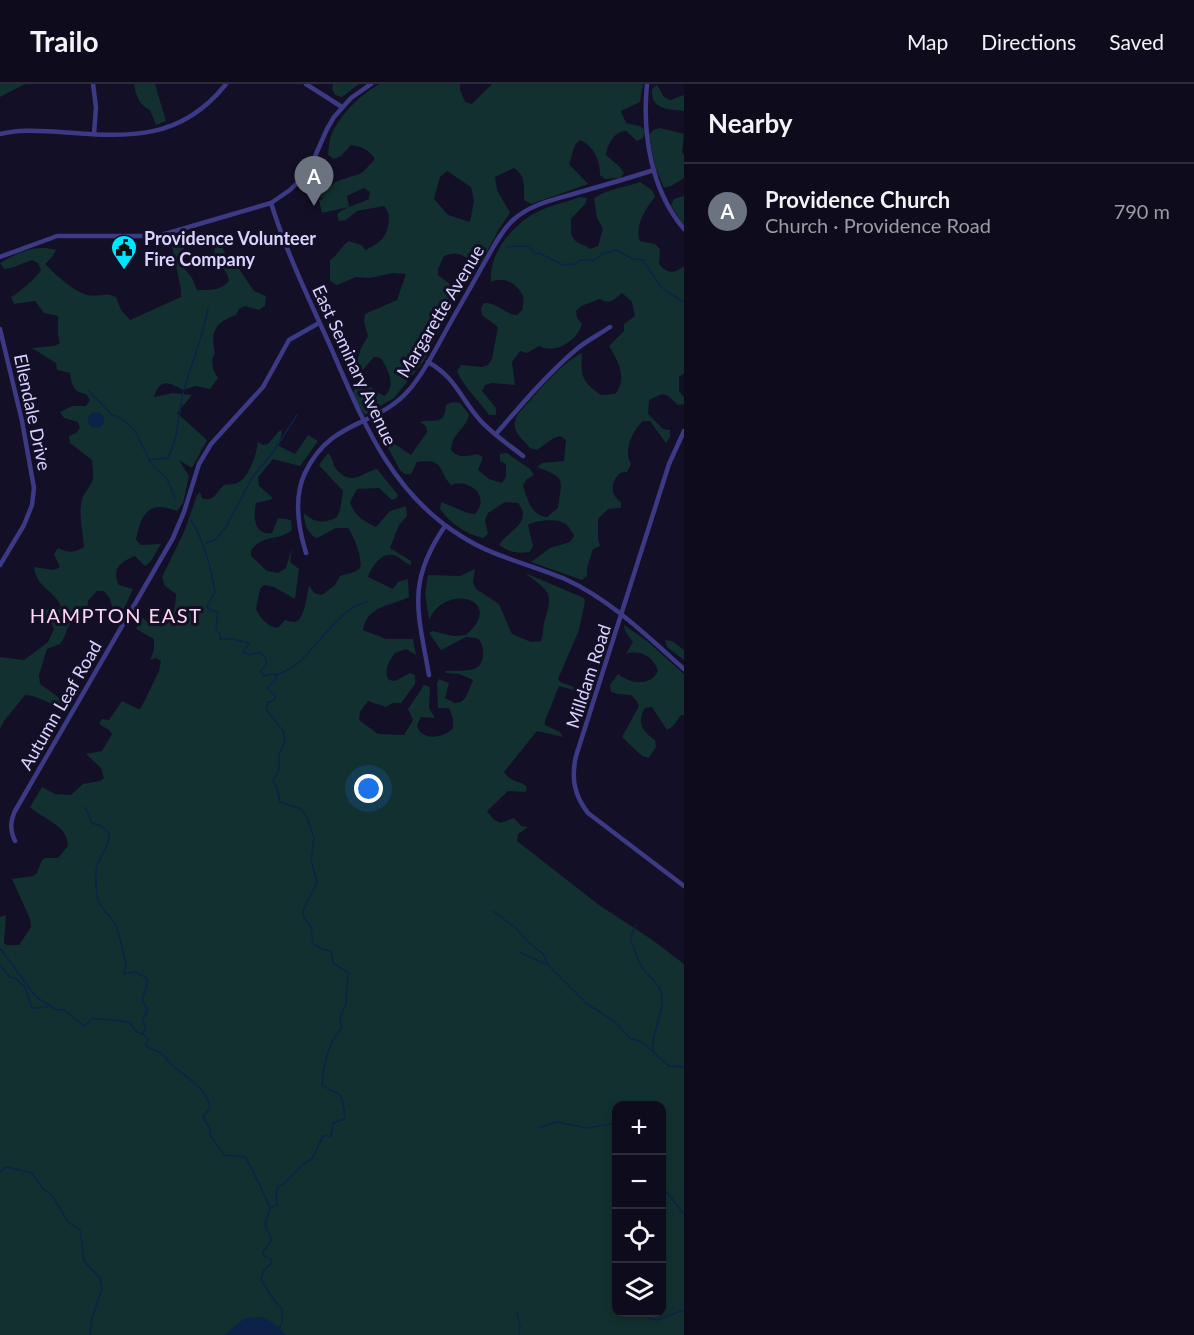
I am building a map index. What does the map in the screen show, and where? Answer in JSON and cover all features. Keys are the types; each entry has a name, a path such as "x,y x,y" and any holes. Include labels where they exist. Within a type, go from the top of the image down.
{"street":[{"path":"93,84 96,107 94,134"},
{"path":"0,134 29,130 129,136 173,125 200,109 226,84"},
{"path":"306,84 342,107"},
{"path":"0,257 57,236 158,236 271,203 301,180 312,163 330,123 342,107 371,84"},
{"path":"647,84 647,135 654,170 665,200 684,229"},
{"name":"Margarette Avenue","path":"306,553 297,510 304,475 312,460 326,443 348,427 386,409 408,391 428,362 497,241 513,220 540,204 654,170"},
{"name":"East Seminary Avenue","path":"271,203 286,248 363,420 375,444 399,481 414,498 445,526 494,554 566,580 604,601 684,669"},
{"name":"Autumn Leaf Road","path":"15,841 10,825 15,811 173,538 205,453 269,379 289,340 319,323"},
{"path":"496,434 565,359 580,346 610,327"},
{"name":"Ellendale Drive","path":"0,329 24,431 34,488 28,518 0,566"},
{"path":"428,362 452,380 478,418 523,456"},
{"name":"Milldam Road","path":"684,431 669,464 573,767 574,788 582,806 596,820 684,886"},
{"path":"429,675 419,616 418,585 426,555 445,526"}],"green space":[{"path":"0,84 25,84 0,97"},
{"path":"134,84 155,84 166,121 156,125 150,110 139,100"},
{"path":"333,84 359,84 342,97 335,95 332,89"},
{"path":"380,84 460,84 465,102 472,104 492,84 643,84 640,102 621,111 626,123 640,126 645,130 643,138 637,141 626,131 618,133 610,142 606,155 624,173 620,178 605,179 600,175 595,154 580,140 575,145 569,164 588,184 531,204 524,200 522,178 514,168 495,177 497,190 510,213 481,263 474,265 464,256 457,254 444,256 438,269 438,275 455,288 461,289 423,362 394,398 365,415 352,397 354,390 360,385 367,385 384,396 391,383 381,358 374,357 360,373 353,375 361,348 368,336 364,322 365,314 397,300 406,274 392,273 370,278 356,277 337,285 330,281 330,260 349,241 361,245 366,250 377,243 385,234 389,217 384,206 357,211 346,220 339,221 337,214 347,207 322,213 319,200 323,199 319,195 335,182 362,173 375,159 364,149 351,145 341,156 334,159 328,155 331,137 337,124 366,92","holes":["447,171 471,187 474,201 470,222 448,215 434,199 440,177","364,188 370,192 369,199 349,207 347,196"]},
{"path":"657,85 664,97 670,100 684,95 684,111 657,105 652,96 652,89"},
{"path":"660,128 684,134 682,152 684,178 664,188 655,166 649,135 653,130"},
{"path":"640,182 652,190 655,197 640,223 640,241 655,244 660,249 659,264 665,270 674,272 684,266 684,373 679,377 679,391 684,397 684,404 678,405 662,394 649,400 648,414 663,429 670,430 670,437 666,443 650,421 643,421 635,430 628,447 631,464 627,472 620,473 613,484 613,492 621,502 621,508 608,509 598,519 600,546 593,549 587,576 582,580 531,562 550,548 570,542 574,536 566,524 553,520 532,523 528,525 533,546 530,552 510,551 499,545 521,521 522,510 518,503 505,502 488,513 485,520 488,534 483,538 470,533 453,523 440,509 441,502 475,514 481,501 476,490 465,484 451,485 439,466 432,462 417,462 411,474 405,474 400,470 387,446 393,443 411,455 427,432 426,426 420,422 441,419 446,405 453,402 460,403 469,414 454,439 451,450 460,456 477,454 483,457 478,470 489,479 502,483 506,477 506,464 500,461 500,454 507,453 530,469 534,475 523,485 533,510 547,517 558,508 560,480 537,467 542,463 564,461 566,440 560,436 537,450 530,448 515,429 517,415 556,372 582,353 582,373 589,386 601,395 615,394 621,382 621,376 609,346 624,331 624,324 635,316 632,302 622,293 612,301 607,302 600,299 581,306 576,311 577,318 582,324 571,340 552,349 539,346 527,353 520,351 512,362 515,385 492,383 485,385 482,391 496,408 496,415 489,415 457,371 461,365 482,367 488,365 492,359 498,327 482,315 481,308 484,303 493,304 508,313 517,315 522,310 523,296 517,287 505,280 491,282 491,271 498,250 512,231 530,216 544,209 580,197 587,198 585,204 571,219 572,234 575,240 589,249 598,246 603,229 597,218 594,198 611,190"},
{"path":"684,196 684,226 671,205 674,199"},
{"path":"173,238 183,243 184,250 179,262 192,278 197,290 219,288 229,281 227,274 214,256 215,248 221,245 227,257 237,266 254,291 266,296 265,306 259,310 245,306 239,309 236,315 223,321 216,329 213,339 215,353 212,362 218,378 210,389 196,386 183,390 165,383 156,391 154,397 173,393 192,395 177,413 207,440 192,468 179,460 189,476 183,503 177,511 159,507 148,511 144,516 136,540 141,545 161,544 145,566 135,556 118,567 116,575 119,585 133,589 121,615 114,613 110,599 104,591 97,591 88,601 84,611 69,625 60,644 47,649 39,675 40,684 62,700 65,706 25,695 0,729 0,657 24,660 48,642 54,629 44,611 51,608 56,612 61,607 55,597 38,580 34,567 54,570 60,567 54,554 58,548 71,552 84,547 81,504 92,482 93,474 92,460 70,443 69,436 80,428 78,422 64,418 60,412 72,406 86,406 90,400 86,394 74,388 70,373 57,370 56,363 32,348 54,346 60,343 58,316 44,313 35,301 14,304 11,297 39,273 41,270 38,263 32,260 4,269 0,263 34,249 56,250 45,264 54,273 83,294 116,297 121,310 130,320 181,297 171,240"},
{"path":"280,430 282,432 279,446 295,454 308,435 318,441 300,466 273,459 258,477 259,486 273,498 256,503 255,519 258,529 261,532 272,533 278,518 291,520 292,530 282,536 260,542 251,551 251,556 267,571 278,573 286,568 292,548 290,562 299,569 295,599 274,587 264,585 260,589 256,609 262,619 271,626 278,628 285,620 295,622 298,620 303,612 309,585 314,593 322,595 335,585 340,576 355,572 360,566 358,548 348,528 336,528 317,538 308,531 305,524 304,513 316,521 328,521 337,517 340,510 343,491 319,465 328,453 337,470 348,477 357,477 377,469 398,495 392,500 379,488 357,489 350,502 354,511 364,520 376,527 390,511 406,506 407,516 399,525 390,548 411,561 411,565 395,556 384,556 371,569 368,577 393,589 398,582 408,579 409,597 375,611 365,622 363,630 386,639 413,639 416,655 406,649 395,653 389,663 387,677 395,681 410,673 415,675 415,684 401,703 393,703 386,707 368,701 360,712 359,720 378,734 404,735 413,720 408,709 424,685 430,687 429,708 435,718 421,717 417,725 419,730 433,737 449,732 453,728 453,719 449,708 438,708 437,683 439,679 449,683 445,698 455,703 461,702 466,697 473,680 445,671 470,670 480,665 482,659 482,645 477,638 466,637 441,650 429,633 432,631 454,636 466,635 477,622 480,612 477,604 459,599 447,601 437,608 429,620 425,593 428,575 460,576 475,569 473,582 476,589 499,604 512,634 531,642 541,641 549,598 545,589 525,573 584,598 579,630 558,679 574,687 573,690 559,686 545,721 545,725 560,732 563,737 537,731 504,772 527,787 526,792 508,791 487,811 494,820 501,823 514,818 521,826 528,827 518,834 517,841 599,905 684,964 684,1335 0,1335 0,917 6,915 4,943 19,945 31,927 30,919 12,879 33,876 37,873 42,860 58,858 68,846 64,832 30,807 42,787 55,794 71,795 83,784 104,778 101,768 86,754 102,751 112,734 99,724 102,719 109,720 122,701 138,709 141,708 159,671 161,661 156,658 150,660 154,650 154,639 136,629 142,618 151,624 161,626 172,617 176,594 165,586 162,577 185,530 197,495 200,492 202,498 210,499 224,485 234,484 243,479 254,459 258,442 263,445 268,444"},
{"path":"624,625 647,641 684,674 684,715 681,715 673,726 667,730 652,707 645,708 642,713 642,726 655,740 656,747 649,758 642,756 622,737 639,706 636,700 631,695 611,692 610,685 618,674 628,680 645,682 658,671 646,655 626,654 633,642 625,631"},
{"path":"665,640 672,641 684,650 684,660 667,647"}],"water":[{"path":"93,412 99,412 104,420 102,426 93,428 88,423 88,417"},
{"path":"263,1317 286,1335 224,1335 245,1318"}],"waterway":[{"path":"506,248 530,246 535,254 539,253 563,265 575,264 580,260 594,260 602,254 616,250 633,259 643,260 659,284 667,292 684,302"},
{"path":"149,460 168,458 171,451 176,436 182,398 208,308"},
{"path":"88,390 112,415 134,429 152,465 167,479 175,498"},
{"path":"205,544 216,539 226,527 252,478 273,452 297,415"},
{"path":"191,520 203,546 211,574 215,592 207,606 210,610 218,612 216,629 220,634 220,639 249,643 243,652 250,655 260,652 266,659 266,666 261,670 263,676 276,675 277,678 267,688 276,697 273,701 268,702 266,709 283,731 285,742 279,754 279,770 273,781 280,802 301,809 314,838 311,860 317,882 303,911 304,918 311,927 313,944 331,951 333,963 348,974 346,1004 340,1017 342,1028 330,1047 322,1084 341,1096 345,1119 333,1123 331,1136 323,1136 312,1159 278,1187 277,1205 270,1208"},
{"path":"276,675 297,664 348,611 367,602"},
{"path":"85,807 92,823 101,826 109,833 107,845 97,867 97,891 100,904 117,929 126,963 124,974 135,972 148,981 142,1000 148,1010 142,1021 146,1027 143,1034 148,1039 146,1046 163,1055 201,1089 210,1108 203,1117 210,1129 210,1135 224,1155 245,1157 269,1206 265,1225 271,1241 263,1252 264,1256 271,1259 271,1263 263,1272 261,1279 282,1309 282,1324 278,1329"},
{"path":"493,911 516,928 544,955 547,964"},
{"path":"636,925 630,939 641,965 660,989 662,999 653,1040 654,1054"},
{"path":"0,948 36,997 57,1010 64,1010 84,1026 93,1018 118,1020 129,1022 137,1032 143,1034"},
{"path":"519,952 548,965 587,1004 614,1021 630,1038 642,1042 669,1066 684,1067"},
{"path":"0,965 10,977 15,978 25,987 32,1008 48,1007"},
{"path":"538,1128 557,1122 587,1128 612,1125"},
{"path":"0,1172 6,1167 32,1173 43,1189 52,1195 68,1222 80,1230 84,1261 100,1278 102,1289 92,1318 90,1335"},
{"path":"666,1191 684,1214"},
{"path":"666,1317 684,1310"},
{"path":"517,1312 519,1335"},
{"path":"648,1317 657,1320 665,1317"}],"place":[{"name":"Providence Church","path":"314,206"},
{"name":"Providence Volunteer Fire Company","path":"124,271"}],"district":[{"name":"HAMPTON EAST","path":"116,615"}]}
